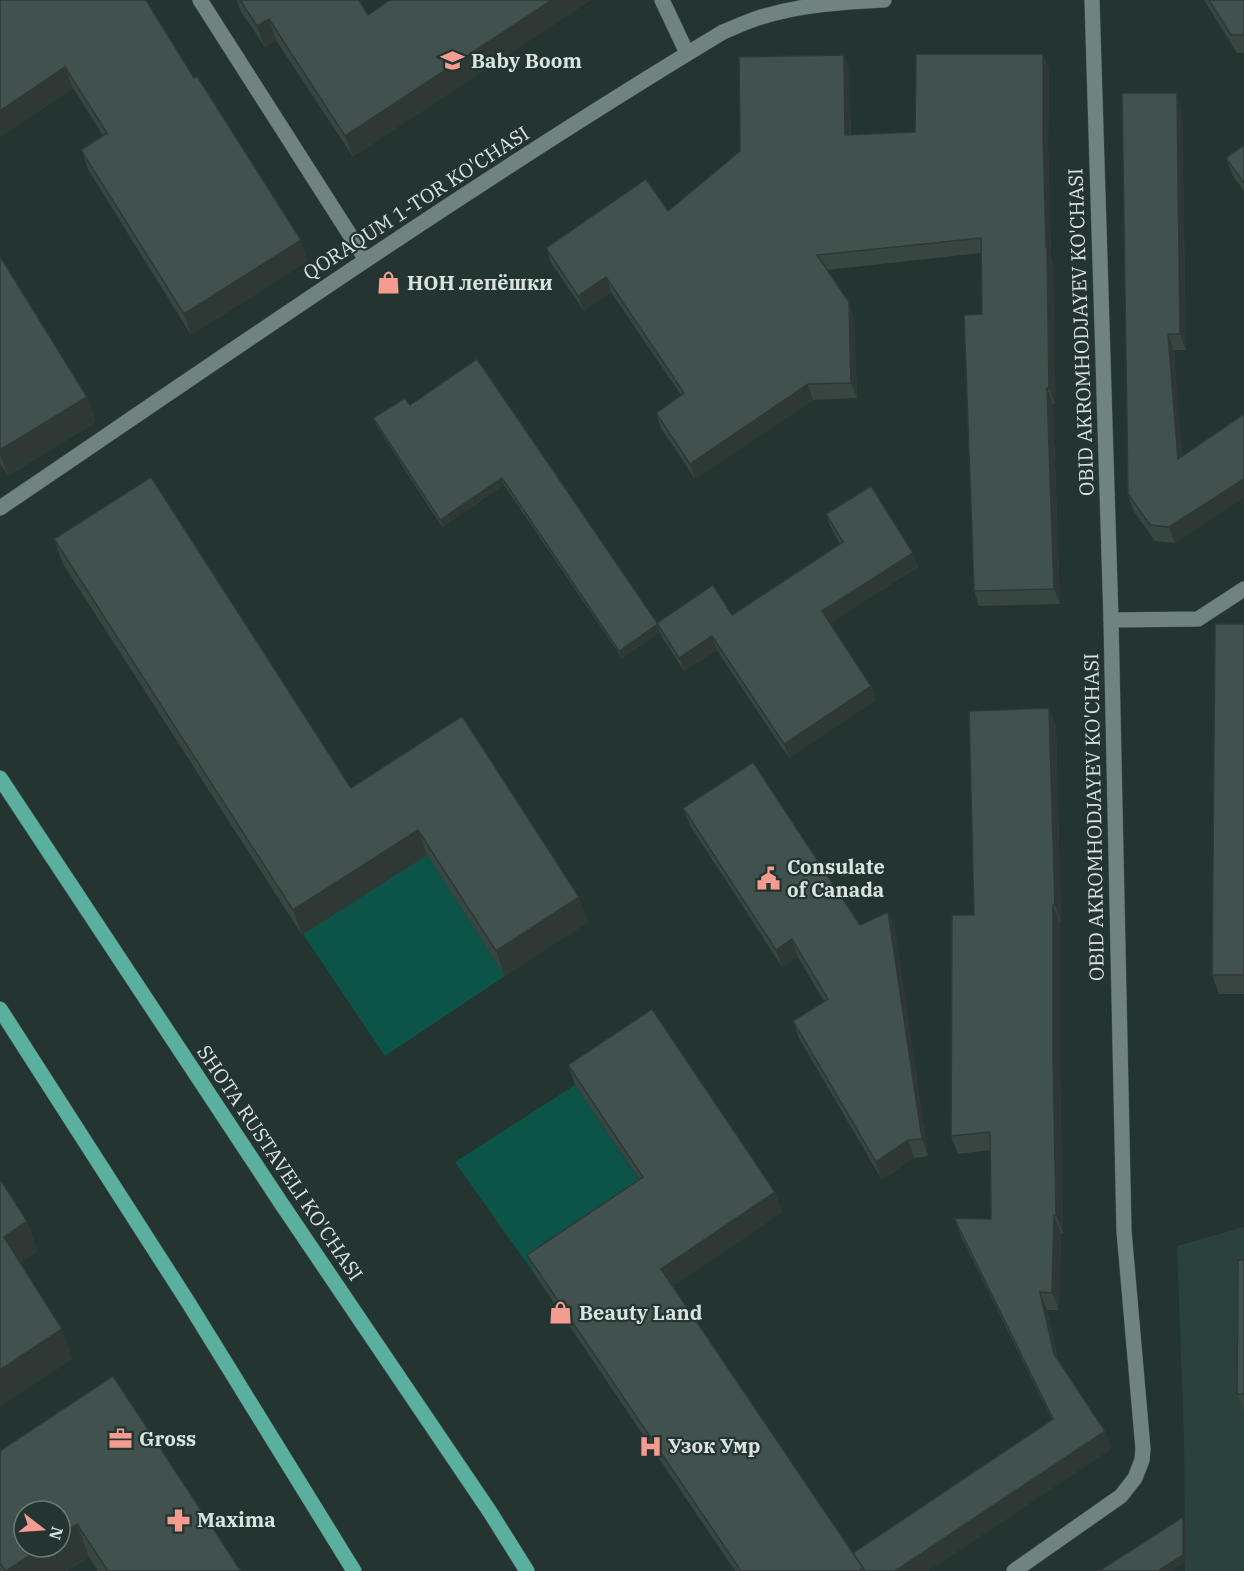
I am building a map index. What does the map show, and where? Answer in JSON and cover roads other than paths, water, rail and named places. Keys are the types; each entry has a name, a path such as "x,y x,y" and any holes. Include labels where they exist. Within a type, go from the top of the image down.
{"main road":[{"name":"SHOTA RUSTAVELI KO'CHASI","path":"0,778 274,1193 490,1512 527,1571"},
{"path":"0,1009 188,1302 354,1571"}],"street":[{"path":"200,0 366,260"},
{"path":"662,0 687,53"},
{"name":"QORAQUM 1-TOR KO'CHASI","path":"0,508 366,260 723,32 758,18 794,9 833,3 884,0"},
{"name":"OBID AKROMHODJAYEV KO'CHASI","path":"1014,1571 1120,1496 1135,1478 1142,1460 1143,1438 1124,1231 1111,620 1092,0"},
{"path":"1111,620 1198,620 1244,589"}],"place":[{"name":"Baby Boom","path":"453,61"},
{"name":"НОН лепёшки","path":"389,283"},
{"name":"Consulate of Canada","path":"769,878"},
{"name":"Beauty Land","path":"561,1313"},
{"name":"Gross","path":"121,1439"},
{"name":"Узок Умр","path":"650,1446"},
{"name":"Maxima","path":"179,1520"}]}
